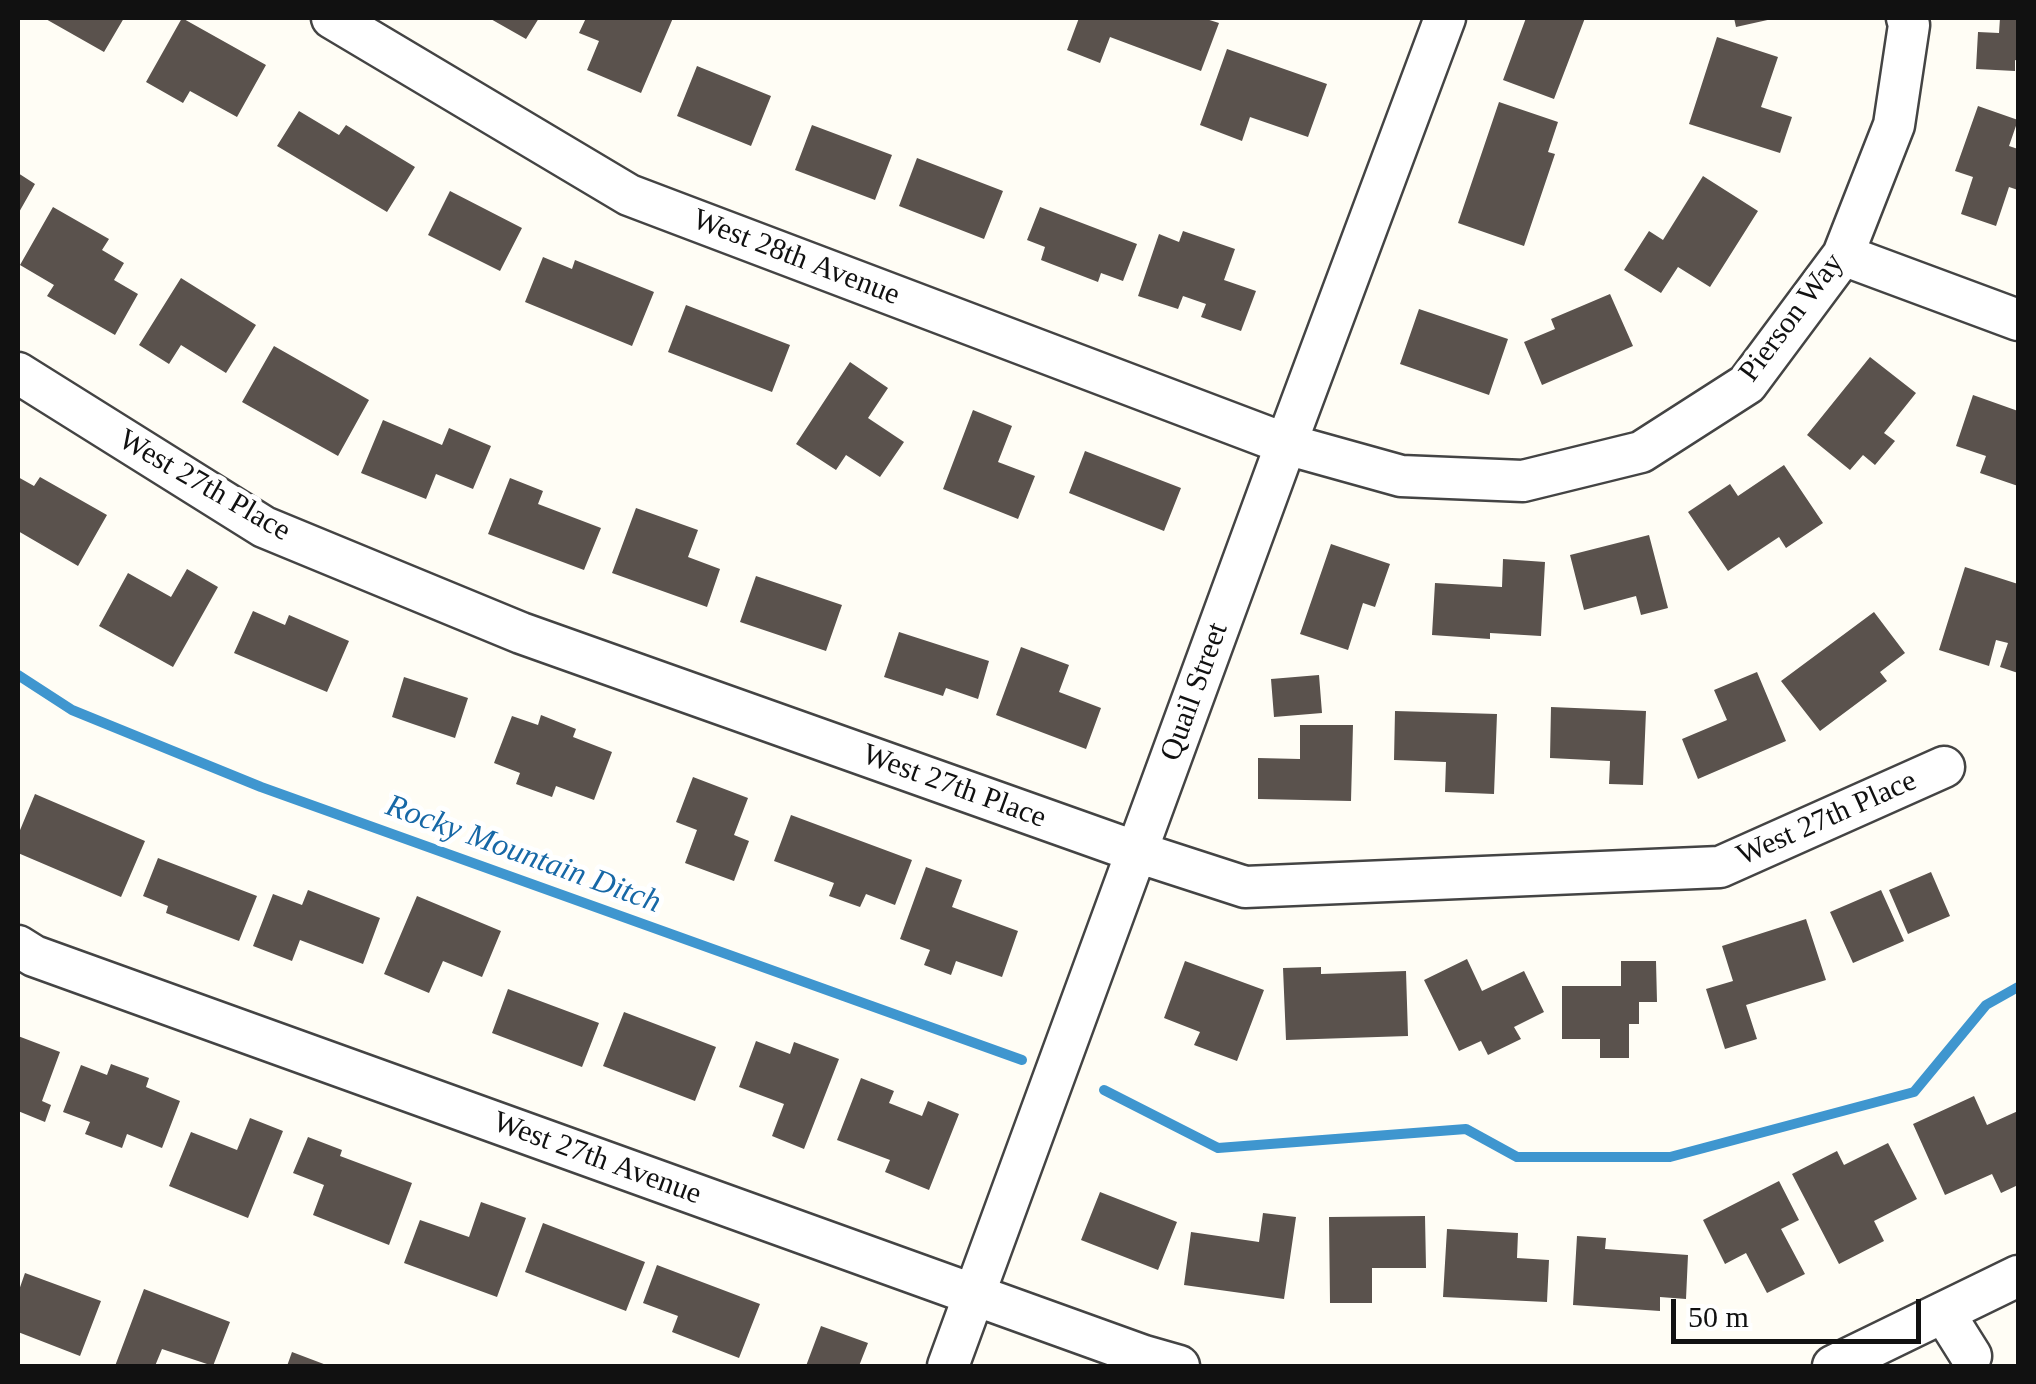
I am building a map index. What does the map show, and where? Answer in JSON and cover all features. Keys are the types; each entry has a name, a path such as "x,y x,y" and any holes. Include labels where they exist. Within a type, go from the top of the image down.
{"street":[{"name":"West 28th Avenue","path":"332,18 629,195 1286,444"},
{"name":"Pierson Way","path":"1286,444 1401,476 1523,481 1640,452 1747,384 1843,255 1894,125 1907,18"},
{"name":"Quail Street","path":"948,1366 1286,444 1431,22"},
{"path":"1843,255 2018,320"},
{"name":"West 27th Place","path":"18,374 264,527 521,633 1136,852 1245,887 1720,866 1944,767"},
{"name":"West 27th Avenue","path":"18,946 34,956 1179,1366"},
{"path":"1833,1366 2018,1276"},
{"path":"1944,1313 1971,1356"}],"building":[{"path":"44,18 124,18 104,52"},
{"path":"182,18 266,65 237,117 190,91 183,103 146,82"},
{"path":"489,18 539,18 526,39"},
{"path":"586,18 673,18 641,93 587,70 599,41 579,33"},
{"path":"1079,18 1203,18 1219,23 1201,71 1110,37 1100,63 1067,50"},
{"path":"1526,18 1585,18 1554,99 1503,80"},
{"path":"1734,18 1772,18 1772,19 1736,27"},
{"path":"2000,18 2018,18 2015,71 1976,69 1978,32 1999,33"},
{"path":"1717,37 1778,57 1761,107 1792,117 1780,153 1689,124"},
{"path":"1227,49 1327,84 1308,137 1250,117 1242,141 1200,125"},
{"path":"697,66 771,96 751,146 677,116"},
{"path":"1499,102 1558,122 1548,152 1555,154 1524,246 1458,223"},
{"path":"1978,106 2018,120 2009,146 2018,149 2018,190 2009,187 1996,226 1961,214 1973,177 1955,171"},
{"path":"299,111 339,135 346,125 415,167 387,212 277,146"},
{"path":"812,125 892,155 875,200 795,170"},
{"path":"917,158 1003,191 984,239 899,206"},
{"path":"18,173 35,184 18,214"},
{"path":"1703,176 1758,211 1710,287 1678,267 1661,293 1624,270 1649,231 1663,240"},
{"path":"450,191 522,228 500,271 428,235"},
{"path":"53,207 109,239 102,250 124,263 114,280 138,294 115,335 47,296 54,285 20,265"},
{"path":"1040,207 1137,244 1123,281 1101,273 1098,282 1041,260 1045,247 1027,240"},
{"path":"1183,231 1235,249 1224,280 1256,291 1241,331 1201,317 1206,304 1183,296 1178,309 1138,296 1159,234 1179,242"},
{"path":"543,257 572,269 575,260 654,292 632,346 525,302"},
{"path":"181,278 256,325 226,373 181,345 169,364 139,345"},
{"path":"1610,294 1633,346 1542,385 1524,342 1555,329 1551,319"},
{"path":"686,305 790,345 772,392 668,352"},
{"path":"1419,309 1508,339 1489,395 1400,364"},
{"path":"274,346 369,400 338,456 242,402"},
{"path":"1870,357 1916,393 1884,433 1895,441 1875,465 1863,455 1850,470 1807,435"},
{"path":"850,362 888,388 868,418 904,442 880,477 846,455 836,470 796,444"},
{"path":"1973,395 2018,411 2018,486 1980,473 1986,456 1956,446"},
{"path":"973,410 1012,426 998,462 1035,476 1018,519 943,489"},
{"path":"383,420 442,445 449,428 491,446 473,489 436,474 426,499 361,473"},
{"path":"1085,451 1181,488 1164,531 1069,493"},
{"path":"1784,465 1823,523 1786,548 1779,537 1728,571 1688,512 1730,484 1738,496"},
{"path":"18,477 34,486 40,477 107,515 78,566 18,531"},
{"path":"510,478 543,491 538,504 601,528 584,570 488,534"},
{"path":"636,508 698,530 688,557 720,569 707,607 612,573"},
{"path":"1649,535 1668,608 1641,615 1636,596 1584,610 1570,555"},
{"path":"1331,544 1390,564 1375,607 1363,603 1348,650 1300,634"},
{"path":"1503,559 1545,562 1541,636 1490,633 1490,639 1432,635 1435,583 1502,587"},
{"path":"1965,567 2018,584 2018,673 2000,667 2008,643 1996,640 1989,666 1939,650"},
{"path":"187,569 218,587 173,667 99,626 128,573 171,597"},
{"path":"756,576 842,605 826,651 740,622"},
{"path":"253,611 285,625 289,615 349,641 327,692 234,653"},
{"path":"1874,612 1905,653 1880,672 1887,681 1820,731 1781,681"},
{"path":"899,632 989,661 978,699 946,688 943,696 884,677"},
{"path":"1021,647 1069,665 1059,692 1101,708 1086,749 996,715"},
{"path":"1757,672 1786,741 1698,779 1682,739 1727,720 1714,690"},
{"path":"1319,675 1322,713 1274,717 1271,679"},
{"path":"404,677 468,698 455,738 392,717"},
{"path":"1551,707 1646,711 1643,785 1609,784 1610,761 1550,758"},
{"path":"1395,711 1497,714 1494,794 1445,792 1446,762 1394,760"},
{"path":"541,715 576,729 573,737 612,752 594,800 556,786 552,797 516,784 520,773 494,763 512,716 538,725"},
{"path":"1300,725 1353,725 1351,801 1258,799 1258,758 1300,759"},
{"path":"693,777 748,798 734,835 749,841 734,881 685,863 697,830 676,822"},
{"path":"35,794 145,841 121,897 18,853 18,835"},
{"path":"791,815 912,860 895,905 866,894 860,907 829,896 834,883 774,861"},
{"path":"158,858 257,896 239,941 166,913 168,906 143,896"},
{"path":"926,867 962,880 952,907 1018,931 1002,977 956,961 951,975 924,965 930,950 900,939"},
{"path":"1931,872 1950,916 1908,934 1889,890"},
{"path":"308,890 380,918 363,964 300,940 292,961 253,946 273,894 302,905"},
{"path":"1881,890 1904,941 1853,963 1830,912"},
{"path":"417,896 501,931 482,977 443,961 429,993 384,974"},
{"path":"1806,919 1826,980 1746,1005 1757,1039 1725,1049 1706,989 1733,981 1722,946"},
{"path":"1467,959 1482,991 1524,971 1544,1012 1514,1027 1521,1039 1488,1055 1481,1041 1459,1051 1424,980"},
{"path":"1185,961 1264,990 1237,1061 1194,1045 1200,1032 1164,1018"},
{"path":"1621,961 1656,961 1657,1002 1639,1002 1639,1024 1629,1024 1629,1058 1600,1058 1600,1039 1562,1039 1562,986 1621,986"},
{"path":"1321,967 1321,974 1406,971 1408,1036 1286,1040 1283,968"},
{"path":"508,989 599,1023 582,1067 492,1033"},
{"path":"624,1012 716,1047 695,1101 603,1066"},
{"path":"18,1036 60,1052 42,1101 51,1105 45,1122 18,1111"},
{"path":"756,1041 790,1054 794,1042 839,1059 804,1149 772,1136 784,1104 739,1087"},
{"path":"111,1064 149,1078 146,1087 180,1101 162,1148 127,1134 122,1148 85,1134 90,1122 63,1112 81,1065 107,1075"},
{"path":"861,1078 894,1091 889,1103 922,1116 928,1101 959,1114 929,1190 885,1172 890,1160 837,1140"},
{"path":"1974,1096 1987,1125 2018,1111 2018,1185 2001,1193 1992,1174 1945,1195 1913,1124"},
{"path":"250,1118 283,1131 248,1218 169,1186 191,1132 237,1150"},
{"path":"308,1137 342,1150 340,1156 412,1183 389,1245 313,1215 324,1185 293,1173"},
{"path":"1888,1143 1917,1199 1874,1221 1884,1241 1839,1264 1792,1174 1837,1151 1844,1165"},
{"path":"1779,1181 1799,1220 1781,1229 1805,1274 1767,1293 1746,1253 1725,1264 1703,1220"},
{"path":"1100,1192 1177,1222 1158,1270 1081,1240"},
{"path":"481,1202 526,1218 497,1297 404,1263 420,1220 469,1237"},
{"path":"1263,1213 1296,1217 1284,1299 1184,1285 1191,1232 1259,1242"},
{"path":"1425,1216 1426,1268 1372,1268 1372,1303 1330,1303 1329,1217"},
{"path":"543,1223 645,1262 626,1311 525,1272"},
{"path":"1447,1229 1518,1233 1517,1258 1549,1260 1547,1302 1443,1297"},
{"path":"1577,1236 1606,1238 1605,1249 1688,1255 1686,1299 1660,1297 1660,1311 1573,1305"},
{"path":"657,1265 760,1304 739,1358 672,1332 678,1316 643,1303"},
{"path":"25,1273 101,1301 80,1356 18,1332 18,1293"},
{"path":"144,1289 230,1322 213,1366 162,1349 155,1366 115,1366"},
{"path":"821,1326 868,1343 859,1366 806,1366"},
{"path":"292,1352 329,1366 287,1366"}],"waterway":[{"name":"Rocky Mountain Ditch","path":"18,675 72,710 261,787 1022,1060"},
{"name":"Rocky Mountain Ditch","path":"1104,1090 1218,1148 1466,1129 1517,1157 1670,1157 1914,1092 1986,1005 2018,987"}]}
